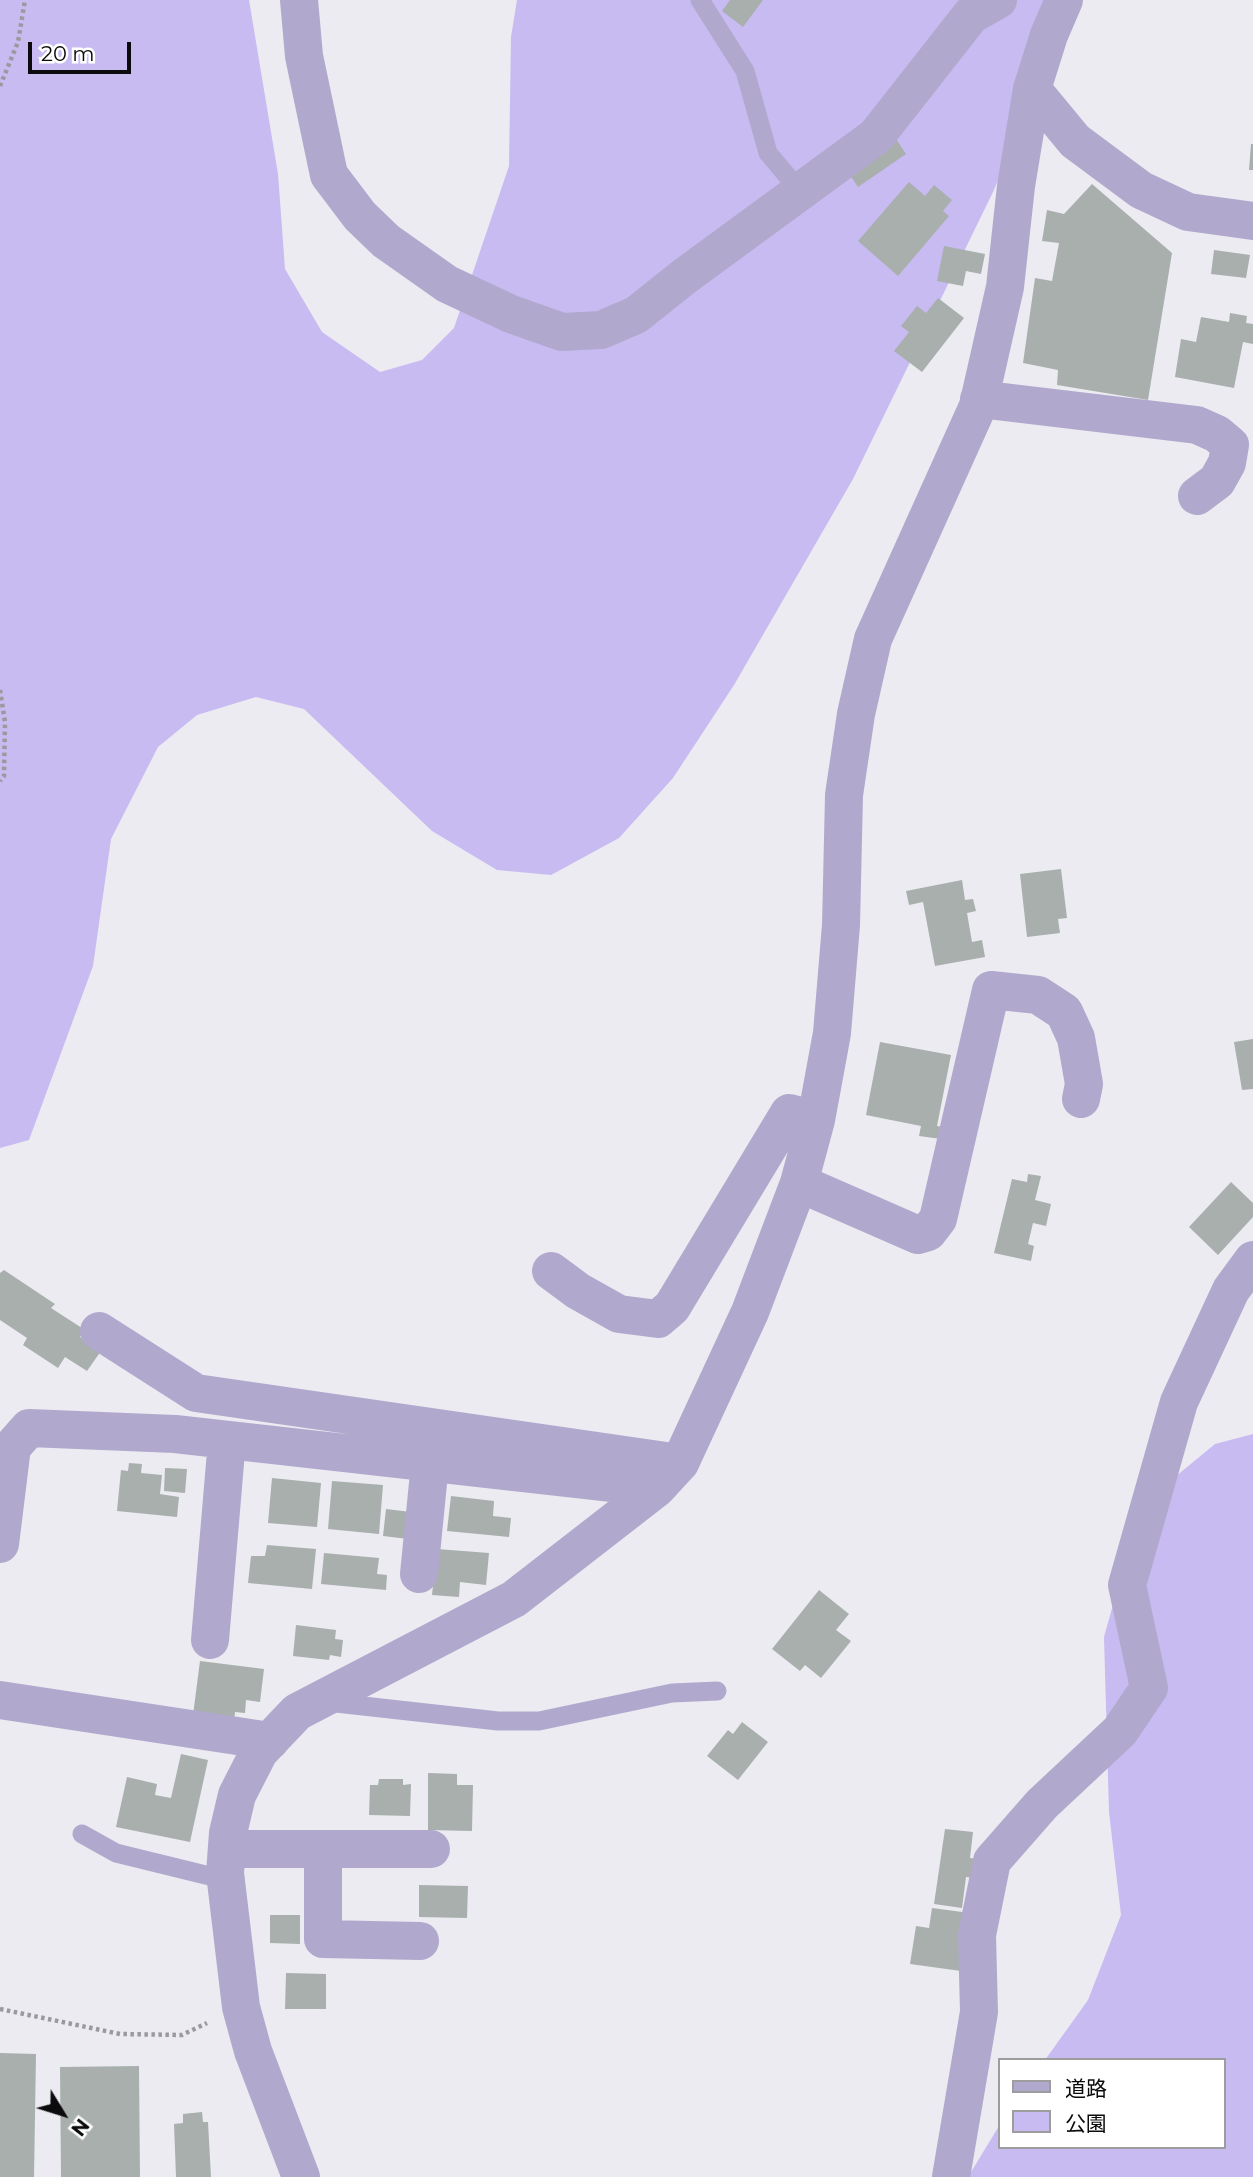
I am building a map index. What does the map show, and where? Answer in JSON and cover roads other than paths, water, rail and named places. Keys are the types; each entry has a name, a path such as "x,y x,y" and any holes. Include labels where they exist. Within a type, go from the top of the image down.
{"street":[{"path":"299,0 304,56 329,175 360,216 386,241 447,284 511,314 562,332 601,330 636,315 876,136 971,15 998,0"},
{"path":"301,2177 253,2051 241,2007 227,1865 228,1833 237,1795 259,1752 297,1712 514,1598 668,1475 750,1312 799,1183 816,1120 832,1033 841,925 844,795 856,714 873,639 979,399 1005,287 1016,186 1032,89 1049,35 1064,0"},
{"path":"1032,89 1075,141 1142,190 1188,212 1253,222"},
{"path":"979,399 1197,425 1217,434 1230,445 1227,463 1217,481 1197,496"},
{"path":"799,1183 918,1235 928,1232 938,1219 991,990 1038,995 1064,1012 1076,1038 1084,1084 1081,1099"},
{"path":"551,1271 578,1291 619,1314 658,1319 673,1307 789,1113 816,1120"},
{"path":"951,2177 979,2012 977,1936 992,1861 1042,1804 1119,1731 1149,1688 1127,1585 1178,1402 1231,1290 1253,1261"},
{"path":"99,1331 196,1393 668,1475"},
{"path":"0,1544 12,1447 29,1428 175,1434 430,1463 668,1475"},
{"path":"210,1640 227,1440"},
{"path":"419,1574 430,1463"},
{"path":"0,1700 270,1741"},
{"path":"227,1865 323,1849 430,1849"},
{"path":"323,1849 323,1939 420,1941"}],"lane":[{"path":"700,0 745,71 768,153 800,191"},
{"path":"318,1701 498,1721 539,1721 671,1693 717,1691"},
{"path":"82,1834 116,1853 227,1865"}]}
